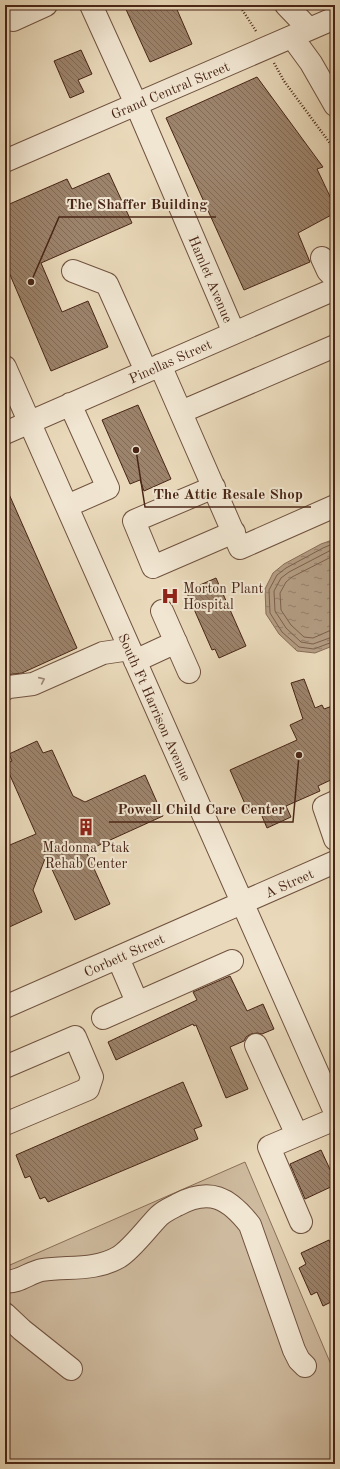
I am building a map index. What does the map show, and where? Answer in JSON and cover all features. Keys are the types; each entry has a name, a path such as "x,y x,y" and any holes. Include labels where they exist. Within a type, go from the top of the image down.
{"street":[{"path":"8,18 46,5"},
{"name":"Hamlet Avenue","path":"91,5 136,104 234,333"},
{"path":"286,5 300,33 311,63 335,105"},
{"name":"Grand Central Street","path":"5,161 335,18"},
{"path":"322,258 328,271 335,278"},
{"path":"73,271 107,284 153,368 181,412 240,548 335,506"},
{"name":"Pinellas Street","path":"5,433 335,289"},
{"path":"181,412 335,346"},
{"name":"South Ft Harrison Avenue","path":"5,367 335,1112"},
{"path":"67,506 108,488 70,404"},
{"path":"214,487 134,521 153,567 234,532"},
{"path":"162,611 189,672"},
{"path":"5,689 9,687 33,684 103,653 133,655 176,642"},
{"path":"335,802 324,807 335,839"},
{"name":"A Street","path":"243,904 335,862"},
{"name":"Corbett Street","path":"5,1007 243,904"},
{"path":"118,958 137,1002"},
{"path":"103,1018 232,961"},
{"path":"5,1067 76,1037 92,1077 88,1089 5,1124"},
{"path":"256,1045 296,1135"},
{"path":"301,1222 269,1147 335,1119"},
{"path":"5,1281 13,1282 26,1275 41,1270 86,1268 105,1264 120,1256 161,1214 183,1201 206,1195 226,1201 239,1211 250,1225 294,1350 299,1360 305,1366"},
{"path":"5,1314 22,1330 72,1370"}],"path":[{"path":"239,5 266,48 284,81 335,150"}],"shaded area":[{"path":"245,1162 335,1374 335,1464 5,1464 5,1255 10,1265"}],"water":[{"path":"335,539 335,645 315,653 297,651 279,634 266,614 265,589 273,573 284,564 321,544"}],"building":[{"path":"124,5 175,5 192,44 150,62"},
{"path":"81,50 92,74 78,80 84,92 70,98 54,61"},
{"path":"257,77 323,167 317,169 335,207 335,213 298,233 310,262 244,290 166,118"},
{"path":"109,173 132,223 41,263 62,312 88,301 108,347 51,371 5,263 5,206 67,179 72,189"},
{"path":"138,405 171,479 144,491 140,480 130,484 102,420"},
{"path":"5,485 77,648 22,673 5,675"},
{"path":"216,578 246,646 219,658 215,649 212,650 186,591"},
{"path":"304,679 315,708 322,705 324,709 335,705 335,778 318,786 320,791 286,806 291,817 267,828 259,809 249,813 230,770 297,740 290,725 303,719 291,683"},
{"name":"Madonna Ptak Rehab Center","path":"37,741 43,753 52,750 73,796 85,802 145,775 163,816 86,851 110,904 75,920 46,856 33,890 42,912 5,929 5,847 36,834 5,764 12,761 9,754"},
{"path":"230,976 247,1011 263,1004 274,1029 262,1034 251,1034 246,1037 244,1041 230,1047 248,1089 226,1098 196,1025 194,1026 193,1024 116,1060 108,1042 197,1000 193,992"},
{"path":"183,1082 202,1126 194,1129 198,1139 48,1202 45,1197 40,1199 30,1176 25,1178 16,1155"},
{"path":"321,1150 335,1180 335,1185 305,1199 290,1164"},
{"path":"329,1240 335,1253 335,1300 323,1306 317,1292 311,1295 299,1268 306,1264 301,1253"}],"place":[{"name":"The Shaffer Building","path":"31,282"},
{"name":"The Attic Resale Shop","path":"136,450"},
{"name":"Morton Plant Hospital","path":"170,596"},
{"name":"Powell Child Care Center","path":"299,755"},
{"name":"Madonna Ptak Rehab Center","path":"86,827"}]}
